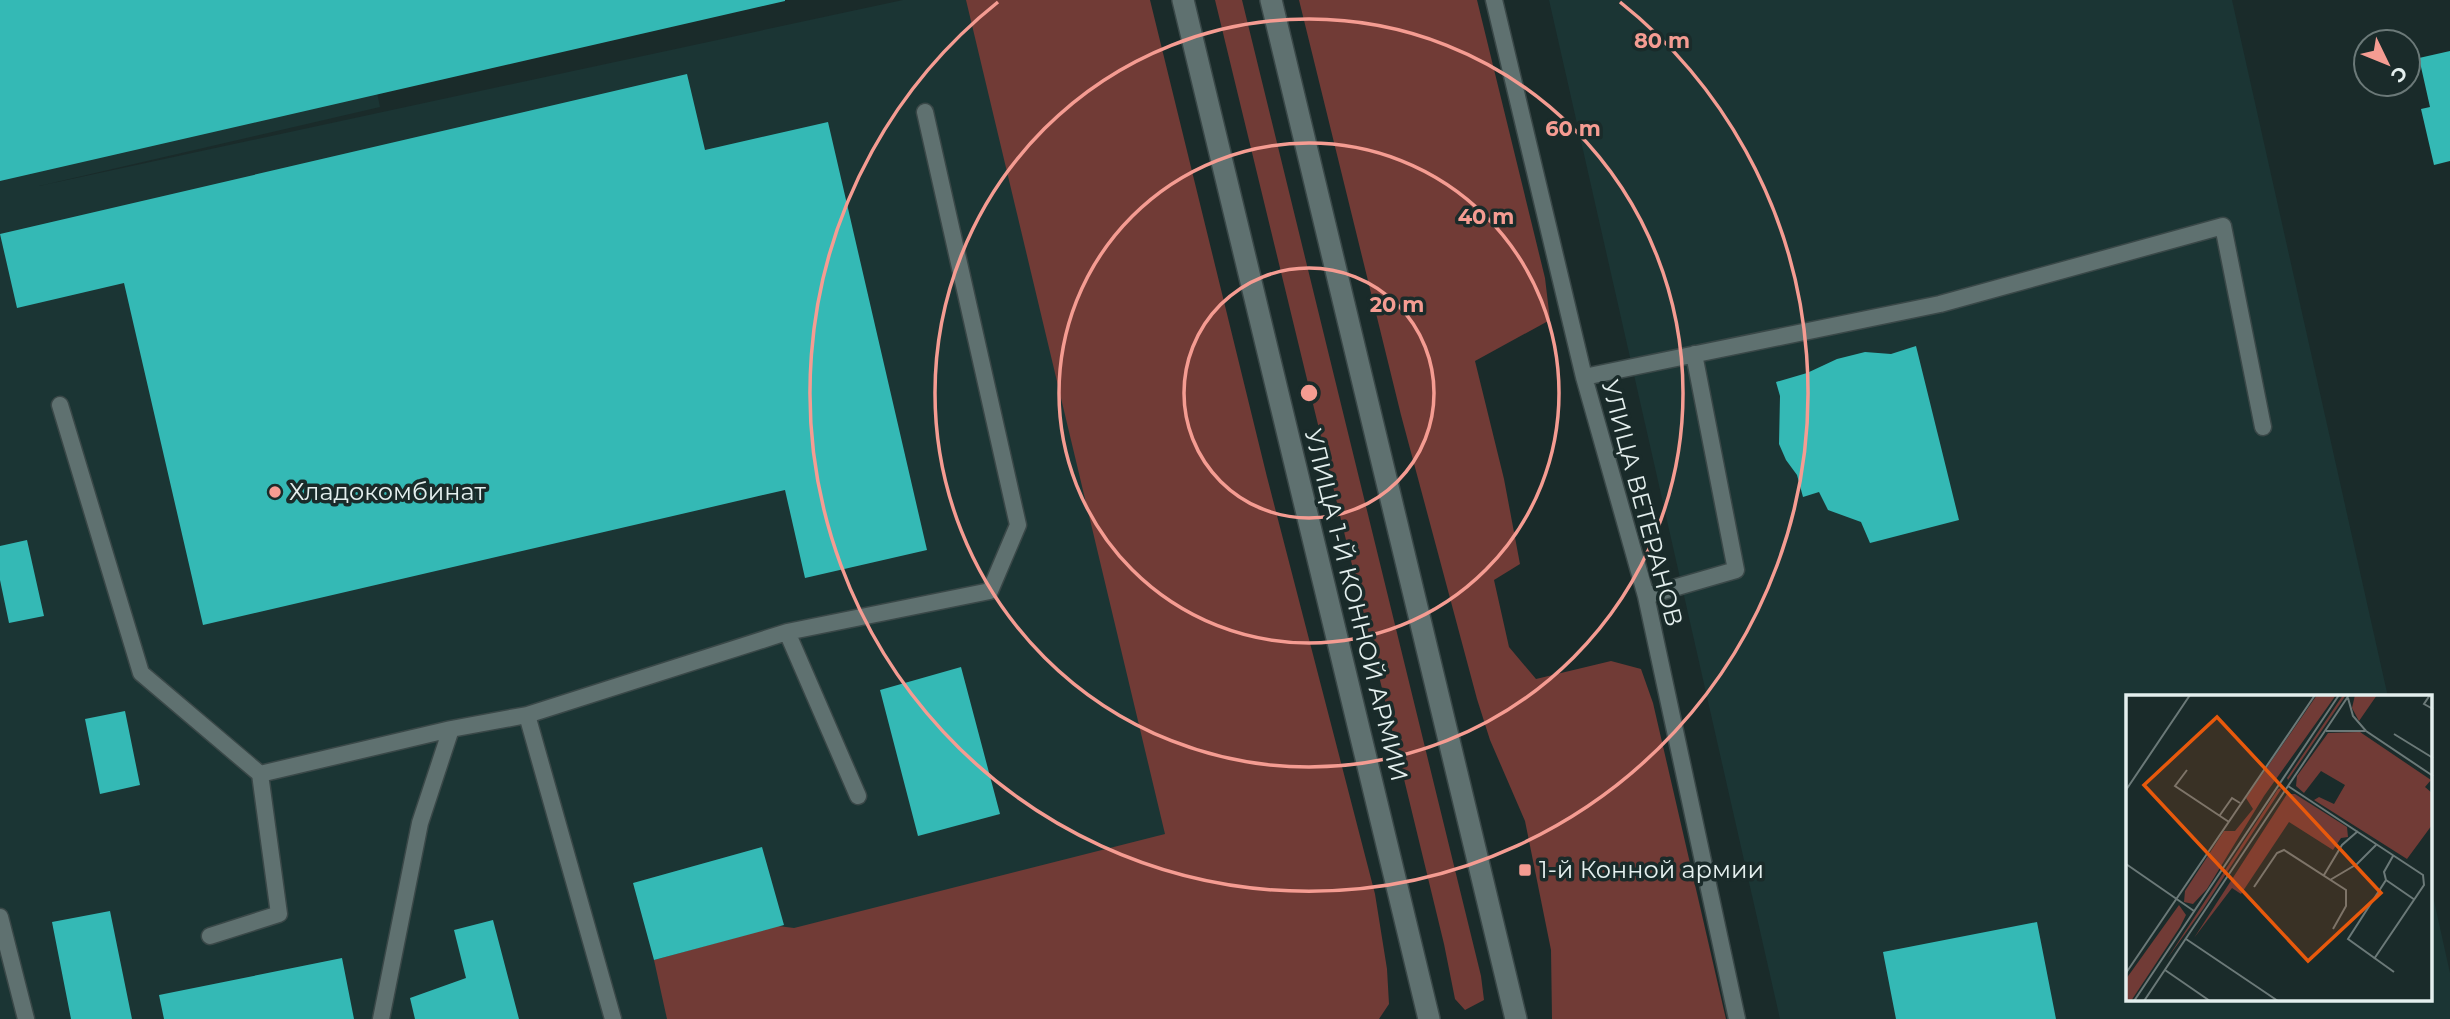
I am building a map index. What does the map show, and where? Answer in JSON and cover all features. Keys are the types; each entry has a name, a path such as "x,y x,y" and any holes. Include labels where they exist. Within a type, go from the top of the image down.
{"main road":[{"name":"УЛИЦА 1-Й КОННОЙ АРМИИ","path":"1183,0 1429,1019"},
{"path":"1271,0 1516,1019"}],"lane":[{"name":"УЛИЦА ВЕТЕРАНОВ","path":"1494,0 1584,377 1646,596 1737,1019"},
{"path":"260,774 451,729 527,715 787,632 990,591 1018,525 925,112"},
{"path":"1584,377 1940,303 2223,226 2263,427"},
{"path":"1646,596 1736,570 1694,354"},
{"path":"60,405 141,673 260,774 279,914 210,936"},
{"path":"787,632 858,796"},
{"path":"527,715 613,1019"},
{"path":"381,1019 420,823 451,729"},
{"path":"0,917 26,1019"}],"shaded area":[{"name":"Хладокомбинат","path":"0,0 358,0 380,107 39,186 903,0 1044,0 1296,1019 0,1019"},
{"path":"966,0 1150,0 1267,477 1375,894 1387,969 1389,1004 1379,1019 667,1019 654,960 778,926 794,928 1165,834"},
{"path":"1215,0 1242,0 1481,976 1484,1000 1465,1010 1455,999 1444,944"},
{"path":"1299,0 1477,0 1545,278 1550,320 1475,361 1504,479 1520,564 1494,580 1509,647 1536,679 1611,661 1641,669 1653,703 1726,1019 1552,1019 1551,950 1525,821 1490,740 1477,699 1401,415"},
{"path":"1549,0 2232,0 2388,695 2126,695 2126,1002 2432,1002 2432,892 2450,973 2450,1019 1780,1019"}],"building":[{"path":"0,0 785,0 785,1 0,181"},
{"path":"2450,51 2450,161 2434,165 2421,109 2430,107 2422,71 2422,57"},
{"path":"687,74 705,150 828,122 927,550 805,578 785,490 203,625 124,283 17,308 0,234"},
{"path":"1916,346 1959,520 1870,543 1861,522 1828,510 1819,492 1803,497 1797,475 1779,444 1780,396 1776,382 1807,373 1837,359 1865,352 1891,354"},
{"path":"27,540 44,616 9,623 0,580 0,546"},
{"path":"961,667 1000,814 918,836 880,690"},
{"path":"125,711 140,785 100,794 85,719"},
{"path":"762,847 784,925 654,960 633,883"},
{"path":"110,911 132,1019 71,1019 52,922"},
{"path":"493,920 519,1019 415,1019 410,998 466,978 454,930"},
{"path":"2037,922 2056,1019 1896,1019 1883,952"},
{"path":"342,958 354,1019 164,1019 159,995"}],"place":[{"name":"Хладокомбинат","path":"275,492"},
{"name":"1-й Конной армии","path":"1525,870"}]}
